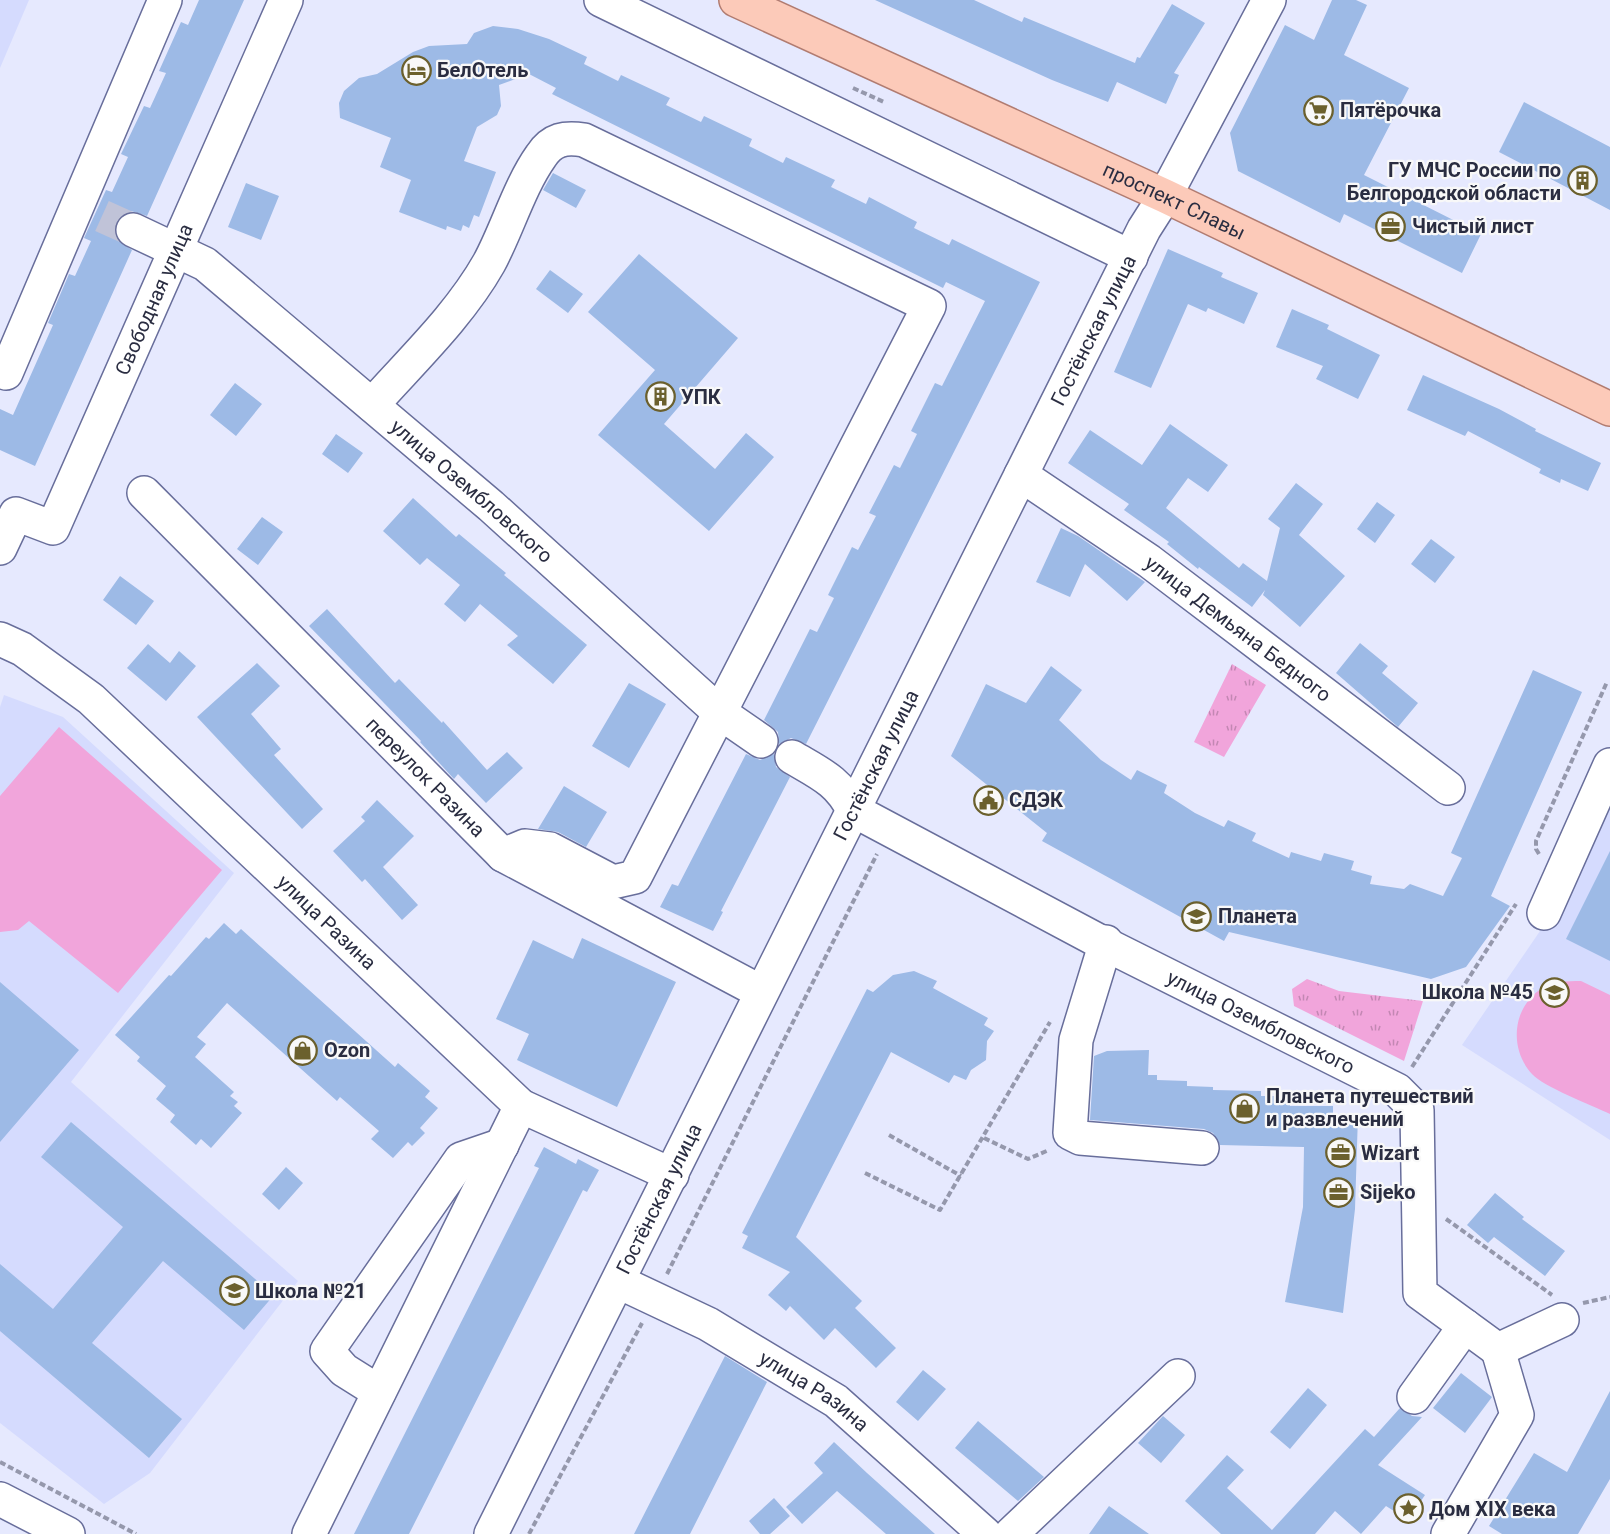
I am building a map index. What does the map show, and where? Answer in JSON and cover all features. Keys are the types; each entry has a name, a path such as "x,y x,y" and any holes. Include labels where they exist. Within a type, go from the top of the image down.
{"main road":[{"name":"проспект Славы","path":"735,0 1165,196 1610,409"}],"street":[{"path":"0,371 6,373 90,211 165,0"},
{"name":"Свободная улица","path":"0,548 8,511 53,528 285,0"},
{"path":"601,0 1131,257"},
{"name":"Гостёнская улица","path":"491,1534 619,1282 760,992 1144,229 1165,196 1269,0"},
{"path":"372,405 467,296 488,263 541,155 556,140 568,137 584,140 929,306 634,877 613,882 550,849 525,846 503,855"},
{"name":"улица Озембловского","path":"132,230 204,264 491,506 719,712 761,741"},
{"name":"улица Демьяна Бедного","path":"1021,476 1149,561 1448,788"},
{"name":"переулок Разина","path":"144,493 503,855 760,992"},
{"name":"улица Разина","path":"0,639 22,649 91,699 521,1106 672,1175"},
{"path":"792,757 824,775 843,790 853,810"},
{"path":"1533,904 1610,765"},
{"name":"улица Озембловского","path":"853,810 1397,1090 1417,1110 1420,1293 1498,1350"},
{"path":"1106,942 1076,1040 1070,1133 1080,1138 1203,1148"},
{"path":"309,1534 521,1106"},
{"path":"379,1392 344,1370 327,1351 461,1160 502,1145"},
{"name":"улица Разина","path":"619,1282 708,1324 836,1401 985,1534"},
{"path":"1448,1534 1517,1415 1498,1350 1567,1308"},
{"path":"1414,1397 1465,1326"},
{"path":"1011,1534 1178,1376"},
{"path":"0,1499 68,1534"}],"path":[{"path":"847,85 890,104"},
{"path":"1542,861 1536,849 1536,841 1607,682"},
{"path":"529,1534 655,1299 889,830"},
{"path":"1397,1090 1533,904"},
{"path":"865,1173 940,1210 1052,1019"},
{"path":"889,1135 961,1176"},
{"path":"984,1138 1028,1159 1080,1138"},
{"path":"1419,1199 1567,1308 1610,1297"},
{"path":"0,1462 136,1534"}],"shaded area":[{"path":"0,0 29,0 0,68"},
{"path":"4,695 63,717 234,873 71,1082 298,1281 150,1473 104,1504 0,1423 0,707"},
{"name":"Школа №45","path":"1610,794 1610,1140 1462,1045 1540,931"}],"green space":[{"path":"1232,664 1266,685 1224,757 1194,742"},
{"path":"59,727 222,870 118,993 29,921 18,930 0,932 0,796"},
{"path":"1307,979 1339,991 1423,1001 1404,1061 1294,1006 1292,989"},
{"path":"1581,981 1610,995 1610,1114 1538,1079 1525,1064 1517,1041 1519,1018 1531,997 1550,984"}],"building":[{"path":"199,0 244,0 147,216 131,211 122,215 116,223 114,232 117,240 132,250 35,466 0,450 0,409 13,415 53,325 48,323 69,274 75,276 91,241 84,238 106,190 112,192 128,157 121,154 144,106 150,108 166,73 159,71 181,22 188,25"},
{"path":"875,0 974,0 1022,22 1024,17 1135,63 1172,4 1205,23 1174,73 1179,75 1166,104 1117,82 1108,102 1052,80"},
{"name":"Пятёрочка","path":"1332,0 1356,0 1367,5 1344,55 1409,88 1364,175 1481,234 1462,273 1344,214 1340,223 1238,171 1230,133 1285,25 1314,40"},
{"path":"493,26 518,29 549,39 587,57 584,64 618,81 621,75 670,98 666,105 701,122 704,116 752,139 749,146 783,163 786,157 835,180 831,187 866,204 869,197 917,222 914,228 949,245 952,239 1040,282 806,744 791,738 779,744 778,732 764,720 810,629 817,632 834,598 828,595 852,547 858,550 876,516 869,513 894,465 900,468 917,434 911,431 935,383 942,386 985,301 946,282 943,288 552,94 556,88 529,74 499,85 501,106 497,115 477,127 464,161 496,172 479,217 474,215 469,228 463,225 461,231 447,226 446,230 399,212 411,180 380,167 391,138 340,118 339,103 344,91 359,78 377,74 413,52 429,46 467,44 474,33"},
{"name":"ГУ МЧС России по Белгородской области","path":"1524,102 1610,147 1610,210 1499,152"},
{"path":"553,173 586,190 576,208 543,190"},
{"path":"246,183 279,196 261,240 228,227"},
{"path":"1168,249 1223,273 1221,277 1258,293 1244,324 1208,308 1206,312 1188,304 1151,388 1114,372"},
{"name":"УПК","path":"639,254 738,338 664,424 715,469 746,433 774,457 709,531 598,435 655,370 588,312"},
{"path":"550,270 583,294 568,313 536,289"},
{"path":"1292,309 1329,325 1327,329 1380,355 1358,399 1316,379 1323,366 1276,347"},
{"path":"1423,375 1499,409 1536,429 1535,431 1601,463 1588,491 1561,479 1560,483 1539,473 1541,469 1468,431 1465,436 1407,410"},
{"path":"235,383 262,404 236,436 210,415"},
{"path":"1170,424 1228,465 1208,492 1188,478 1166,508 1239,568 1243,563 1267,581 1280,528 1268,519 1296,483 1323,504 1299,535 1345,576 1300,627 1263,595 1265,590 1252,607 1199,567 1198,569 1167,544 1169,542 1124,510 1129,504 1068,463 1090,430 1142,465"},
{"path":"336,434 363,453 348,473 322,454"},
{"path":"413,498 456,537 459,534 506,573 504,575 587,645 553,684 507,645 518,636 480,604 465,622 444,604 460,585 427,558 420,565 383,531"},
{"path":"1377,502 1395,515 1375,543 1357,529"},
{"path":"262,517 283,532 258,565 237,549"},
{"path":"1061,528 1078,536 1145,582 1127,601 1085,564 1070,597 1036,582"},
{"path":"1431,539 1455,557 1435,583 1411,564"},
{"path":"120,576 154,601 136,625 103,600"},
{"path":"327,609 395,683 399,679 442,723 443,721 487,770 507,752 523,768 486,803 458,774 454,779 421,741 309,626"},
{"path":"1360,643 1388,666 1382,673 1418,703 1398,727 1336,673"},
{"path":"148,644 170,663 179,651 196,666 166,701 127,668"},
{"path":"257,663 280,686 251,714 281,749 274,755 323,809 302,829 197,717"},
{"path":"1051,666 1082,690 1059,720 1101,760 1131,780 1137,770 1167,785 1164,793 1195,813 1224,827 1228,820 1256,833 1252,841 1289,858 1291,852 1321,861 1324,853 1354,861 1351,870 1372,876 1370,884 1404,889 1410,884 1443,896 1462,858 1451,853 1533,670 1582,692 1491,896 1510,906 1466,967 1431,979 1229,932 1224,941 1042,841 1047,833 951,756 986,684 1026,703"},
{"path":"629,683 666,704 629,768 592,746"},
{"path":"746,754 760,760 774,754 776,767 790,777 713,931 660,907 672,884 678,886"},
{"path":"564,786 607,812 586,847 558,832 538,829"},
{"path":"377,800 414,836 383,867 418,905 402,920 365,879 362,882 333,851 365,821 361,817"},
{"path":"1610,851 1610,961 1566,939"},
{"path":"224,923 236,934 241,929 395,1067 398,1063 430,1091 425,1097 438,1108 420,1128 425,1133 412,1146 408,1142 393,1158 371,1139 379,1131 340,1097 337,1101 227,1003 197,1037 206,1044 195,1057 234,1092 230,1096 238,1102 234,1106 242,1113 211,1148 201,1139 196,1145 170,1122 175,1115 156,1099 166,1086 137,1061 140,1057 115,1035 169,975 171,976 206,937 209,939"},
{"path":"582,938 676,982 617,1107 517,1060 529,1034 496,1019 533,940 573,959"},
{"path":"914,971 937,981 933,988 988,1018 984,1025 994,1031 987,1041 986,1060 971,1070 966,1080 954,1075 949,1083 891,1052 796,1237 862,1301 855,1308 896,1348 876,1368 835,1328 824,1340 790,1306 786,1311 768,1295 790,1272 742,1248 748,1236 742,1233 867,989 873,992 893,975"},
{"path":"0,982 79,1050 0,1142"},
{"path":"1149,1050 1148,1075 1157,1075 1157,1080 1187,1081 1187,1086 1213,1087 1213,1090 1261,1091 1261,1096 1290,1096 1290,1106 1333,1106 1333,1115 1358,1115 1355,1209 1343,1313 1285,1302 1303,1207 1304,1147 1220,1145 1213,1133 1204,1129 1090,1120 1094,1056 1107,1051"},
{"name":"Школа №21","path":"71,1122 274,1295 244,1330 163,1261 92,1343 182,1419 149,1458 0,1331 0,1264 53,1309 123,1227 41,1157"},
{"path":"544,1147 576,1164 578,1159 599,1170 587,1192 583,1190 409,1534 354,1534 539,1168 534,1166"},
{"path":"286,1167 303,1183 279,1210 262,1194"},
{"path":"1495,1193 1524,1217 1522,1219 1565,1251 1545,1276 1494,1237 1488,1243 1467,1225"},
{"path":"725,1356 767,1382 690,1534 634,1534"},
{"path":"923,1370 946,1389 918,1421 896,1402"},
{"path":"1461,1373 1492,1397 1465,1433 1433,1408"},
{"path":"1308,1388 1327,1405 1290,1449 1270,1432"},
{"path":"1610,1391 1610,1479 1578,1534 1502,1534 1489,1526 1534,1453 1567,1472"},
{"path":"1400,1408 1412,1416 1422,1417 1378,1465 1425,1495 1408,1520 1386,1506 1361,1534 1335,1511 1315,1534 1221,1534 1185,1501 1227,1455 1244,1470 1227,1488 1272,1530 1365,1429 1374,1437"},
{"path":"1163,1416 1185,1435 1161,1463 1138,1443"},
{"path":"978,1421 1044,1477 1018,1501 955,1448"},
{"path":"834,1442 935,1534 886,1534 837,1491 802,1524 786,1507 823,1473 814,1463"},
{"path":"774,1498 790,1516 770,1534 760,1534 749,1521"},
{"path":"1109,1506 1149,1534 1089,1534"}],"tunnel":[{"path":"102,216 133,230"}],"place":[{"name":"БелОтель","path":"416,70"},
{"name":"Пятёрочка","path":"1319,110"},
{"name":"ГУ МЧС России по Белгородской области","path":"1582,181"},
{"name":"Чистый лист","path":"1391,226"},
{"name":"УПК","path":"660,397"},
{"name":"СДЭК","path":"988,800"},
{"name":"Планета","path":"1197,916"},
{"name":"Школа №45","path":"1554,992"},
{"name":"Ozon","path":"303,1050"},
{"name":"Планета путешествий и развлечений","path":"1245,1108"},
{"name":"Wizart","path":"1340,1153"},
{"name":"Sijeko","path":"1339,1192"},
{"name":"Школа №21","path":"234,1291"},
{"name":"Дом XIX века","path":"1408,1509"}]}
